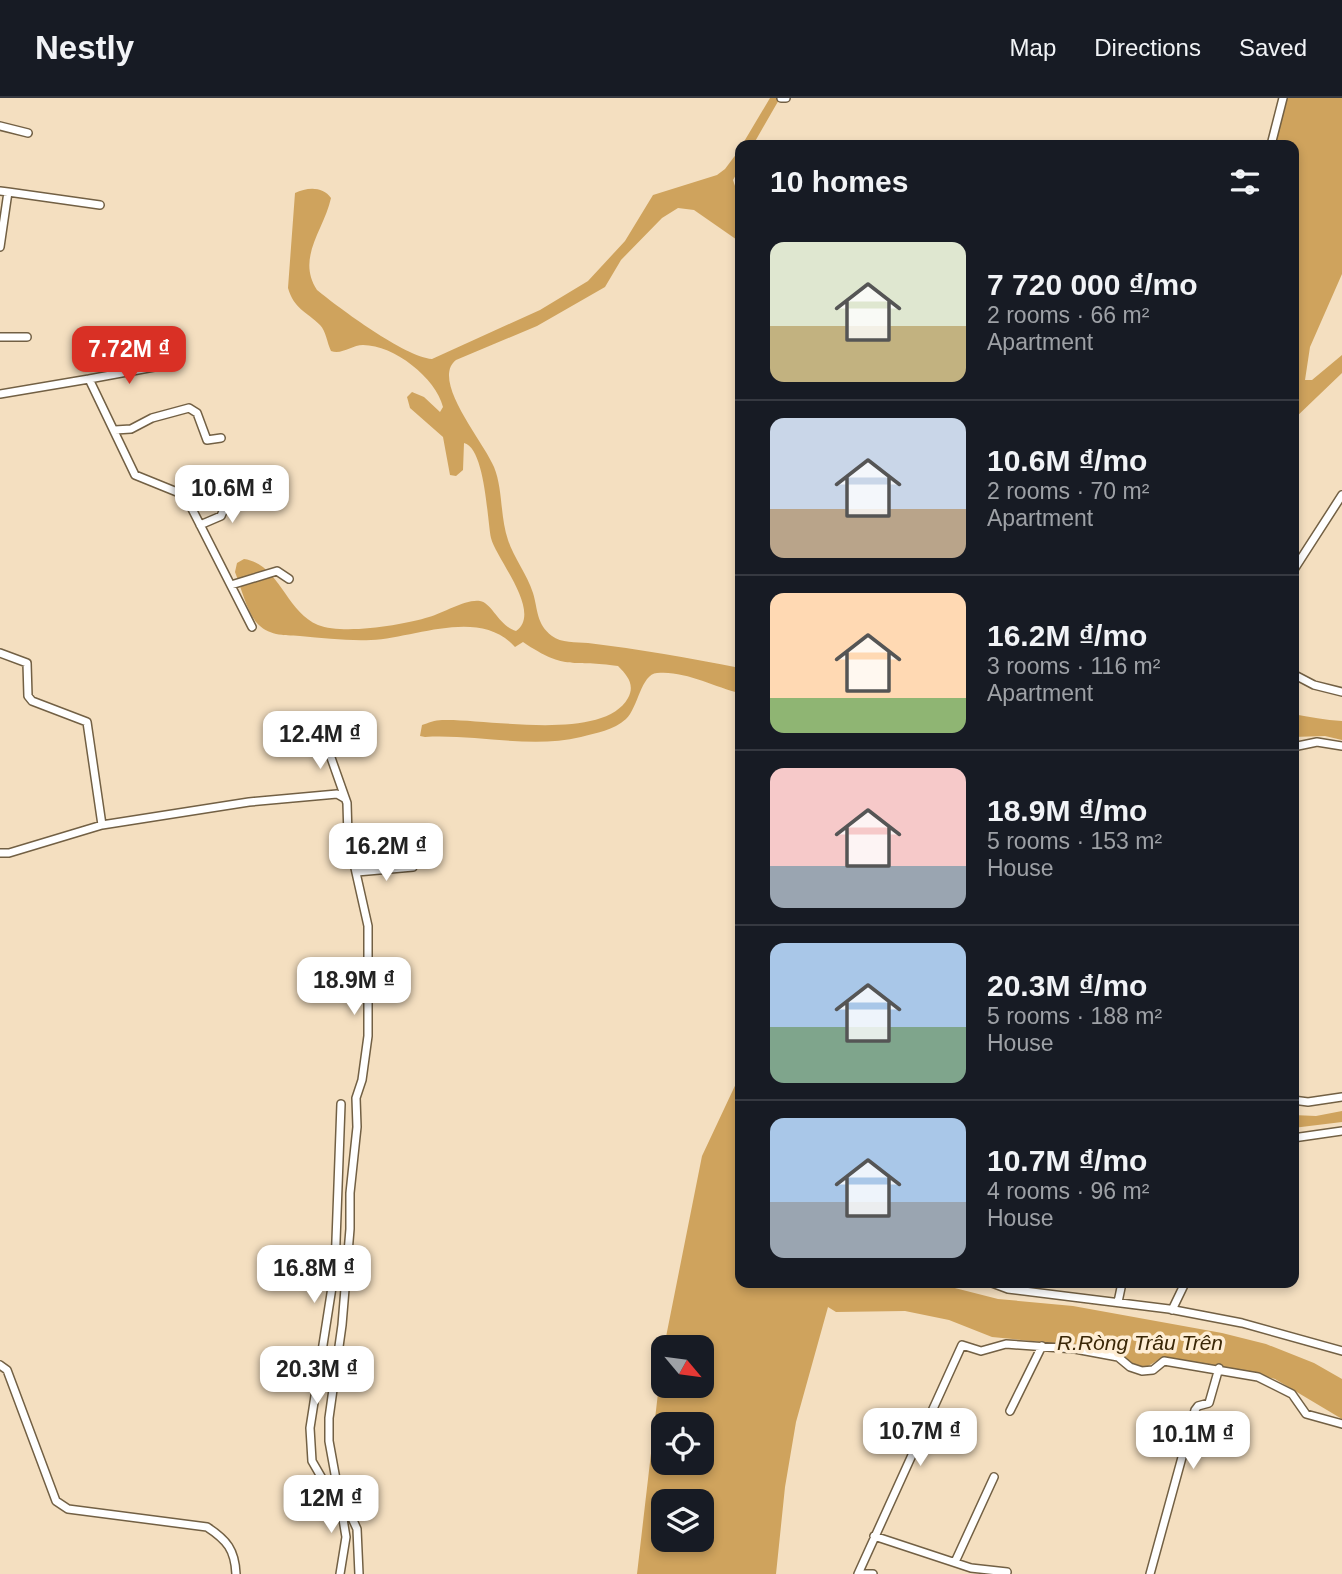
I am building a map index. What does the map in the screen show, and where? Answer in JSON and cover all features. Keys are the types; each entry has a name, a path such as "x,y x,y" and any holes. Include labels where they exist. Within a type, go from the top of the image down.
{"street":[{"path":"1272,140 1283,98"},
{"path":"0,126 28,133"},
{"path":"0,247 4,191 100,205"},
{"path":"0,337 27,337"},
{"path":"0,394 164,365"},
{"path":"89,379 135,475 177,492 188,501 234,584 252,627"},
{"path":"115,430 131,429 152,418 189,408 197,413 207,440 221,438"},
{"path":"200,525 221,516 230,495 243,490"},
{"path":"1299,563 1342,495"},
{"path":"234,584 277,571 289,579"},
{"path":"0,653 27,663 28,696 32,701 87,722 102,825"},
{"path":"1299,677 1314,685 1342,692"},
{"path":"323,735 347,803 348,837 368,926 368,1036 362,1080 356,1098 357,1127 350,1193 349,1243 328,1441 337,1485 357,1529 359,1574"},
{"path":"1299,746 1317,742 1342,746"},
{"path":"0,853 9,853 102,825 288,797 337,794 344,798"},
{"path":"357,872 413,867"},
{"path":"1299,1101 1342,1097"},
{"path":"340,1574 346,1536 342,1513 312,1461 310,1428 335,1268 341,1104"},
{"path":"1299,1137 1342,1131"},
{"path":"1005,1288 1118,1302 1242,1323 1342,1351"},
{"path":"1118,1302 1121,1288"},
{"path":"1172,1310 1183,1288"},
{"path":"873,1574 859,1574 960,1346 985,1351 1006,1344 1042,1346 1116,1356 1129,1367 1142,1371 1153,1370 1164,1361 1219,1368 1266,1380 1292,1394 1306,1414 1342,1424"},
{"path":"1010,1411 1042,1346"},
{"path":"0,1365 7,1370 56,1501 68,1509 207,1527 224,1538 235,1555 236,1574"},
{"path":"1150,1574 1195,1410 1198,1406 1209,1403 1219,1368"},
{"path":"955,1562 994,1477"},
{"path":"874,1536 971,1569 1007,1572"}],"water":[{"path":"770,98 780,98 756,140 745,140"},
{"path":"1286,98 1342,98 1342,274 1310,347 1305,380 1312,380 1342,355 1342,373 1299,414 1299,140 1275,140"},
{"path":"735,156 735,239 694,210 678,208 662,218 621,260 605,287 537,326 456,360 450,369 450,382 462,412 494,467 508,540 533,593 540,621 547,631 564,641 645,651 735,667 735,691 688,676 657,673 647,679 626,719 616,726 581,737 543,742 425,737 420,736 422,725 439,720 541,725 594,720 615,712 628,698 631,685 618,666 561,661 523,642 515,647 501,635 484,629 446,628 388,638 353,640 276,634 256,622 235,572 237,563 244,559 266,570 307,619 329,628 374,628 404,623 468,602 480,601 516,631 523,622 524,611 516,585 491,538 484,485 477,457 464,443 463,470 456,476 450,475 443,437 410,408 407,397 412,392 424,397 440,412 443,407 432,385 412,365 375,346 363,345 339,352 331,351 322,328 294,301 288,288 295,193 314,189 324,191 331,198 310,255 311,278 317,290 390,341 432,359 540,310 588,281 625,241 653,195 717,175"},
{"path":"1299,715 1342,721 1342,740 1325,736 1299,737"},
{"name":"R.Ròng Trâu Trên","path":"735,1086 735,1288 955,1288 998,1299 1073,1306 1222,1333 1266,1344 1314,1363 1342,1379 1342,1419 1275,1379 1251,1372 1163,1357 1145,1368 1135,1365 1111,1349 992,1337 949,1320 905,1311 836,1312 828,1307 796,1422 785,1487 776,1574 637,1574 651,1453 651,1475 714,1475 714,1412 656,1412 657,1398 714,1398 714,1335 666,1335 702,1156"},
{"path":"1342,1111 1342,1122 1299,1127 1299,1115 1316,1116"}]}
